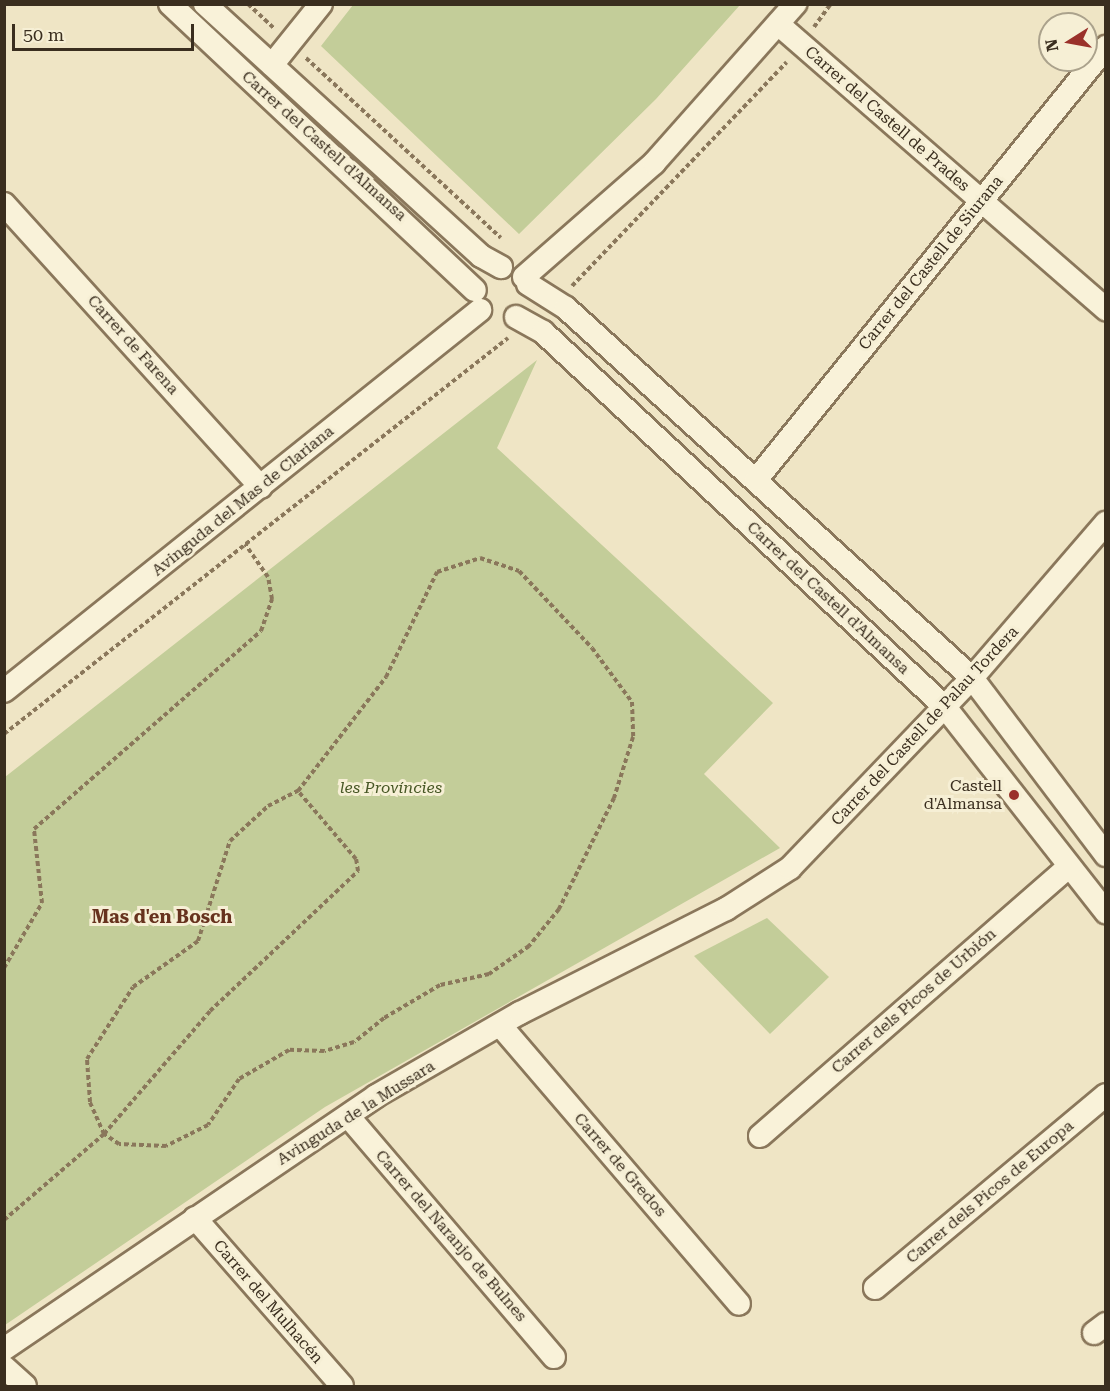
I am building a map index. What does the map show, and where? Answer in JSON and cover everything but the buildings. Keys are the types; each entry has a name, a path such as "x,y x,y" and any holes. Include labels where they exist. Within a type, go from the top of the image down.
{"street":[{"name":"Carrer del Castell d'Almansa","path":"170,4 478,300"},
{"name":"Carrer del Castell d'Almansa","path":"205,4 481,256 501,267"},
{"path":"272,65 321,4"},
{"path":"526,281 654,163 795,4"},
{"name":"Carrer del Castell de Prades","path":"778,24 1106,309"},
{"name":"Carrer del Castell de Siurana","path":"756,480 1106,46"},
{"name":"Carrer de Farena","path":"4,204 261,487"},
{"path":"526,281 528,303 525,321 497,321 478,300 484,274 501,267 526,281 559,304 972,678 1106,855"},
{"name":"Avinguda del Mas de Clariana","path":"4,691 261,487 478,300"},
{"name":"Carrer del Castell d'Almansa","path":"525,321 945,707 1106,912"},
{"name":"Carrer del Castell de Palau Tordera","path":"726,909 790,868 972,678 1106,523"},
{"name":"Carrer dels Picos de Urbión","path":"760,1136 1069,866"},
{"name":"Avinguda de la Mussara","path":"4,1349 348,1116 500,1025 726,909"},
{"name":"Carrer de Gredos","path":"500,1025 740,1305"},
{"name":"Carrer dels Picos de Europa","path":"875,1288 1106,1095"},
{"name":"Carrer del Naranjo de Bulnes","path":"348,1116 554,1357"},
{"name":"Carrer del Mulhacén","path":"195,1218 342,1386"},
{"path":"4,1366 25,1386"}],"path":[{"path":"248,4 504,241"},
{"path":"559,304 801,44 831,4"},
{"path":"4,734 498,340 525,321"},
{"path":"4,968 42,903 34,830 261,631 272,599 268,577 245,544"},
{"path":"480,558 519,571 592,648 632,702 633,737 614,798 559,909 529,946 489,974 440,986 384,1018 354,1042 324,1051 289,1050 239,1079 208,1125 166,1146 119,1144 104,1134 90,1102 87,1059 109,1018 133,987 198,941 230,841 268,806 298,790 387,677 437,572 480,558"},
{"path":"4,1220 104,1134 210,1011 358,871 356,859 298,790"}],"green space":[{"path":"353,5 740,5 656,99 519,234 321,46"},
{"name":"les Províncies","path":"537,360 497,448 773,703 704,774 780,848 325,1107 5,1325 5,777"},
{"path":"767,918 829,977 770,1034 694,956"}],"place":[{"name":"Castell d'Almansa","path":"1014,795"}],"district":[{"name":"Mas d'en Bosch","path":"162,917"}]}
